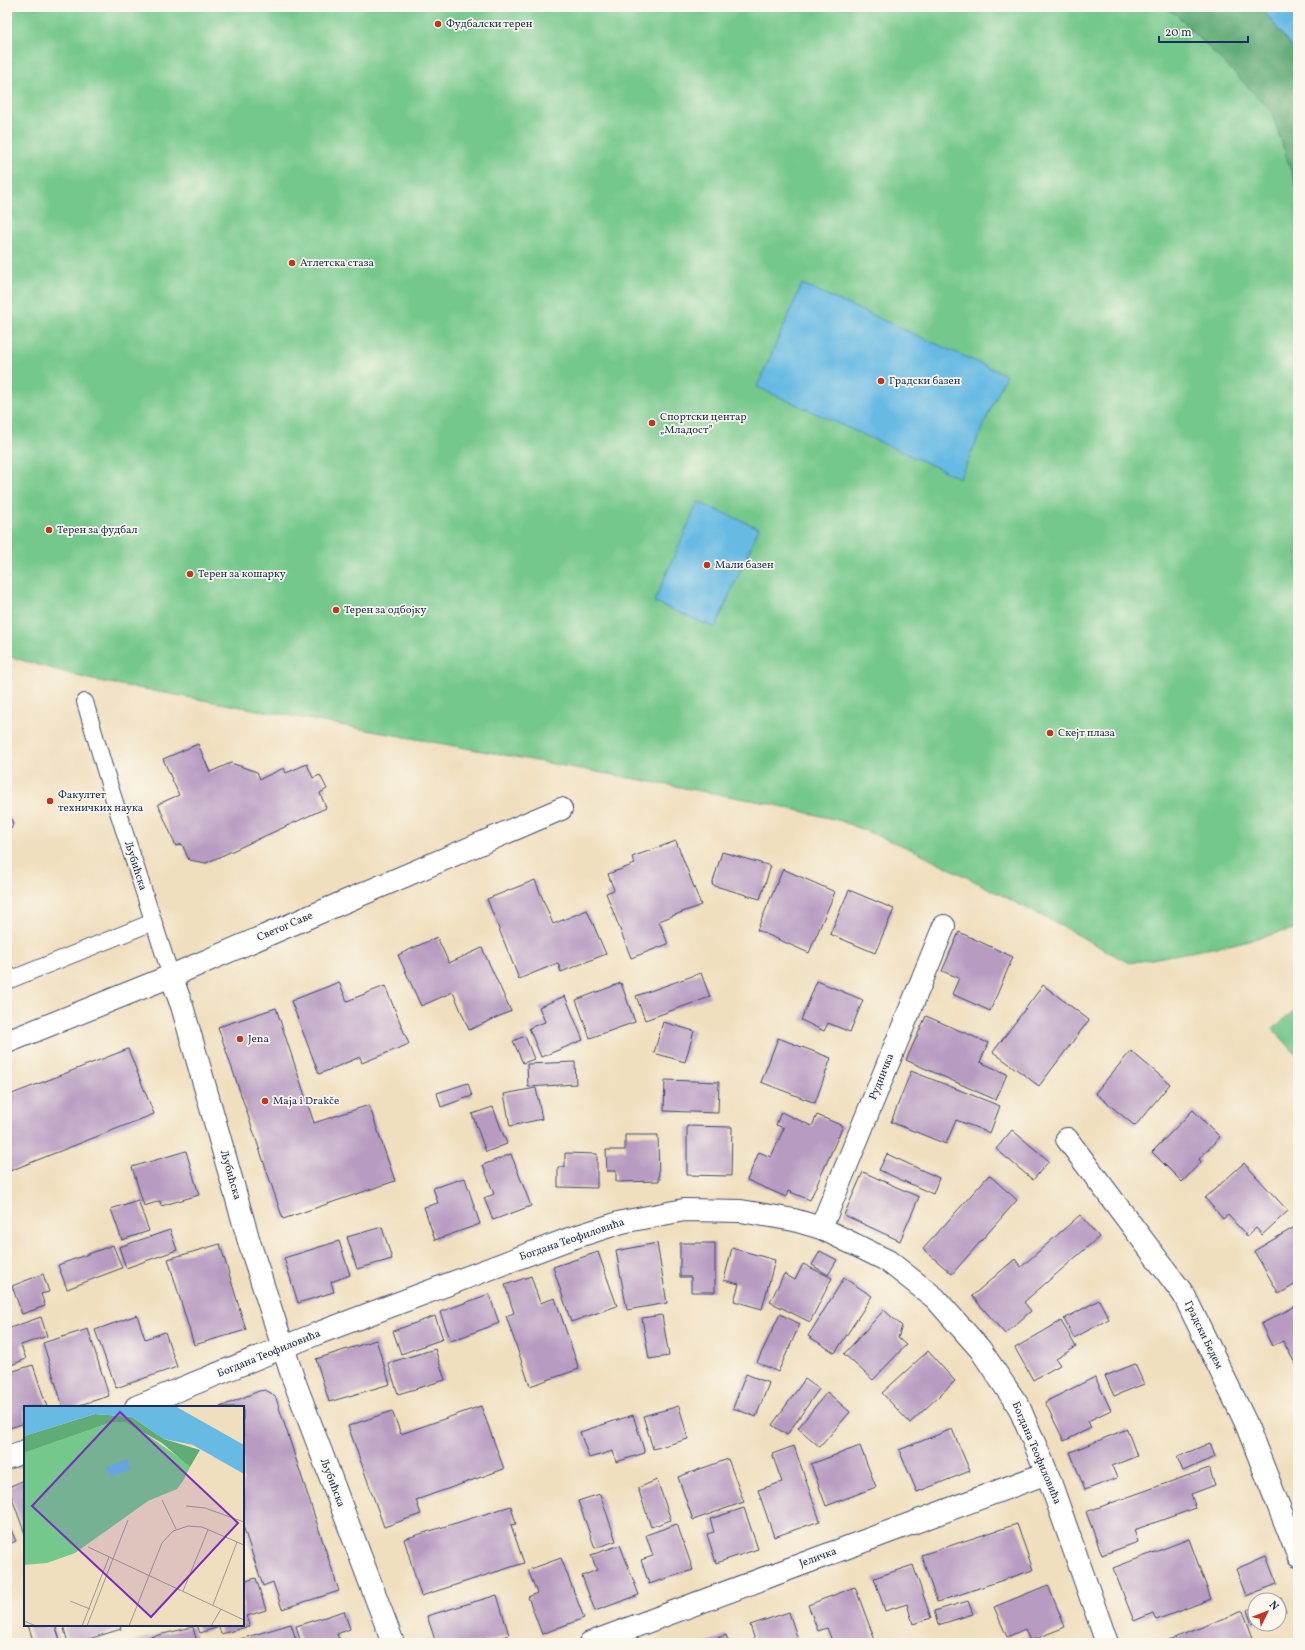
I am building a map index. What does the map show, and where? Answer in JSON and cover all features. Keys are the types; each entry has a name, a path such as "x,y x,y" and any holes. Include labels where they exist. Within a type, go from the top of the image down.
{"street":[{"name":"Светог Саве","path":"7,1042 171,976 561,809"},
{"name":"Рудничка","path":"821,1228 944,926"},
{"name":"Љубићска","path":"171,976 182,1006 250,1245 292,1375 393,1643"},
{"name":"Градски Бедем","path":"1067,1139 1184,1295 1245,1421 1298,1555"},
{"name":"Богдана Теофиловића","path":"139,1406 259,1359 283,1347 568,1239 622,1222 684,1210 741,1211 794,1220 821,1228 888,1261 935,1298 980,1349 1019,1407 1047,1473 1107,1643"},
{"path":"7,1458 24,1451"},
{"name":"Јеличка","path":"590,1643 1047,1473"}],"lane":[{"name":"Љубићска","path":"85,702 110,787 171,976"},
{"path":"7,981 153,922"}],"green space":[{"name":"Спортски центар „Младост”","path":"7,7 1163,7 1176,14 1271,110 1298,191 1298,928 1229,945 1129,963 1067,929 918,852 841,821 772,804 88,679 7,656"},
{"path":"1163,7 1261,7 1298,55 1298,191 1271,110 1176,14"},
{"path":"1298,1007 1298,1056 1273,1029"}],"water":[{"path":"1261,7 1298,7 1298,55"},
{"name":"Градски базен","path":"802,284 1006,375 960,478 757,387"},
{"name":"Мали базен","path":"698,502 759,528 715,628 654,602"}],"building":[{"path":"198,744 210,772 231,763 257,772 260,779 284,768 286,773 307,764 313,778 320,775 327,789 320,793 326,808 206,863 189,860 182,844 176,846 158,804 179,795 163,759"},
{"path":"7,816 11,819 13,824 11,829 7,832"},
{"path":"676,841 701,905 659,921 668,944 631,958 606,893 614,890 608,874 635,864 632,857"},
{"path":"722,852 771,866 760,899 712,885"},
{"path":"783,869 835,892 809,953 757,930"},
{"path":"535,880 553,924 587,910 606,954 561,972 558,963 519,979 487,899"},
{"path":"849,890 894,909 875,953 830,934"},
{"path":"959,932 1013,957 990,1011 952,994 959,978 942,971"},
{"path":"437,937 449,963 482,948 511,1011 469,1030 453,992 421,1006 398,955"},
{"path":"701,973 710,997 645,1020 636,996"},
{"path":"817,981 863,1000 850,1032 828,1023 824,1031 801,1020"},
{"path":"339,982 347,1001 385,986 409,1044 362,1063 360,1057 319,1074 291,1001"},
{"path":"621,983 635,1022 590,1038 576,1000"},
{"path":"1043,985 1089,1020 1039,1086 993,1052"},
{"path":"565,996 583,1040 541,1057 529,1028 545,1022 539,1007"},
{"path":"276,1008 314,1123 369,1105 395,1181 283,1219 218,1027"},
{"path":"926,1016 988,1043 980,1062 1007,1074 996,1100 906,1060"},
{"path":"663,1022 694,1031 685,1062 654,1053"},
{"path":"525,1036 534,1059 523,1063 513,1041"},
{"path":"778,1038 831,1058 815,1103 761,1082"},
{"path":"128,1049 154,1114 7,1172 7,1096"},
{"path":"1131,1051 1170,1084 1135,1126 1095,1093"},
{"path":"575,1062 576,1084 528,1087 527,1064"},
{"path":"911,1071 1000,1106 990,1133 956,1120 946,1144 891,1122"},
{"path":"665,1080 719,1082 718,1113 664,1111"},
{"path":"468,1083 472,1096 441,1107 437,1093"},
{"path":"536,1088 542,1119 510,1126 504,1094"},
{"path":"493,1107 507,1144 486,1152 472,1114"},
{"path":"1193,1110 1220,1137 1199,1159 1201,1162 1182,1182 1152,1152"},
{"path":"781,1112 812,1126 817,1115 843,1126 810,1200 788,1191 786,1197 747,1180 759,1152 771,1157 784,1128 776,1125"},
{"path":"687,1126 732,1127 731,1176 687,1175"},
{"path":"1012,1130 1049,1161 1033,1180 996,1149"},
{"path":"625,1135 658,1135 659,1181 616,1182 616,1171 607,1171 606,1150 625,1150"},
{"path":"186,1151 199,1195 161,1206 160,1201 144,1206 132,1167"},
{"path":"565,1153 597,1154 597,1188 558,1187 558,1167 565,1167"},
{"path":"511,1154 531,1206 493,1220 484,1198 494,1194 483,1165"},
{"path":"887,1154 939,1178 933,1194 879,1170"},
{"path":"1244,1163 1288,1211 1262,1235 1256,1228 1247,1236 1228,1215 1223,1219 1205,1198"},
{"path":"863,1172 919,1197 900,1241 844,1215"},
{"path":"989,1175 1017,1200 952,1274 923,1249"},
{"path":"465,1178 480,1224 435,1240 424,1207 438,1203 433,1188"},
{"path":"138,1200 149,1231 122,1240 111,1209"},
{"path":"1080,1215 1099,1237 1024,1302 1031,1311 1005,1334 972,1296 1015,1259 1021,1267"},
{"path":"1298,1225 1298,1283 1279,1294 1254,1251"},
{"path":"382,1227 392,1259 357,1269 347,1237"},
{"path":"170,1230 177,1250 126,1268 119,1247"},
{"path":"339,1241 350,1275 331,1282 334,1292 298,1303 284,1258"},
{"path":"657,1243 667,1303 627,1310 616,1251"},
{"path":"680,1243 715,1243 715,1292 691,1292 691,1277 680,1277"},
{"path":"220,1244 246,1330 194,1345 168,1259"},
{"path":"113,1245 122,1268 67,1289 58,1265"},
{"path":"732,1248 775,1260 762,1309 734,1301 739,1284 724,1280"},
{"path":"820,1251 837,1260 828,1275 812,1265"},
{"path":"598,1252 617,1306 571,1322 553,1267"},
{"path":"803,1264 832,1278 810,1322 770,1302 784,1274 795,1280"},
{"path":"43,1274 49,1292 41,1294 45,1306 22,1314 12,1286"},
{"path":"531,1276 540,1303 555,1298 579,1369 530,1386 506,1316 514,1313 505,1285"},
{"path":"844,1278 872,1296 835,1353 808,1336"},
{"path":"489,1294 499,1323 451,1341 440,1312"},
{"path":"1099,1300 1109,1319 1074,1338 1064,1319"},
{"path":"1298,1305 1298,1369 1283,1341 1272,1346 1261,1324"},
{"path":"884,1310 902,1326 898,1338 906,1345 873,1380 844,1354"},
{"path":"780,1314 800,1324 778,1372 757,1362"},
{"path":"137,1315 145,1339 165,1332 177,1367 116,1388 95,1330"},
{"path":"662,1315 669,1356 649,1359 642,1318"},
{"path":"435,1316 443,1339 401,1354 393,1331"},
{"path":"41,1317 47,1336 21,1345 26,1359 9,1366 7,1329"},
{"path":"1061,1321 1076,1347 1056,1359 1060,1365 1033,1380 1015,1348"},
{"path":"88,1329 109,1396 76,1406 63,1406 43,1343"},
{"path":"376,1340 390,1384 329,1402 316,1359"},
{"path":"435,1349 445,1380 398,1394 388,1363"},
{"path":"928,1351 955,1381 910,1423 882,1393"},
{"path":"1135,1364 1144,1384 1114,1396 1105,1376"},
{"path":"33,1365 47,1406 24,1406 24,1423 7,1429 7,1373"},
{"path":"746,1374 769,1383 756,1417 733,1408"},
{"path":"1095,1377 1111,1410 1088,1421 1091,1428 1064,1441 1045,1402"},
{"path":"805,1379 819,1389 787,1435 772,1425"},
{"path":"265,1390 276,1398 339,1591 282,1609 273,1582 263,1586 244,1529 244,1406 222,1406"},
{"path":"827,1392 850,1412 820,1447 798,1428"},
{"path":"481,1406 504,1469 416,1500 421,1514 384,1527 348,1426 392,1411 401,1434"},
{"path":"679,1406 688,1439 653,1449 643,1416"},
{"path":"633,1415 645,1453 616,1462 613,1451 589,1458 580,1432"},
{"path":"952,1429 970,1471 917,1492 899,1450"},
{"path":"1127,1429 1137,1456 1112,1466 1117,1478 1085,1490 1070,1452"},
{"path":"1210,1443 1215,1457 1183,1471 1177,1457"},
{"path":"794,1446 820,1521 774,1537 758,1490 782,1482 772,1454"},
{"path":"860,1446 876,1487 826,1506 811,1464"},
{"path":"728,1459 744,1502 693,1520 678,1477"},
{"path":"1209,1468 1215,1485 1191,1494 1196,1508 1134,1530 1138,1542 1102,1555 1086,1512"},
{"path":"24,1480 24,1531 8,1487"},
{"path":"657,1480 671,1520 651,1527 638,1488"},
{"path":"600,1494 616,1541 595,1548 578,1501"},
{"path":"511,1506 516,1524 511,1525 524,1563 421,1596 404,1539"},
{"path":"744,1508 758,1549 716,1563 707,1534 714,1532 710,1519"},
{"path":"7,1521 16,1541 7,1545"},
{"path":"677,1524 693,1570 649,1584 641,1560 653,1556 646,1535"},
{"path":"1017,1524 1033,1570 937,1602 921,1555"},
{"path":"1189,1539 1211,1599 1156,1620 1153,1613 1134,1621 1113,1568"},
{"path":"620,1545 639,1595 595,1611 582,1576 597,1570 591,1555"},
{"path":"1266,1556 1277,1584 1256,1592 1247,1592 1246,1596 1236,1569"},
{"path":"561,1558 584,1618 542,1634 528,1597 537,1593 528,1570"},
{"path":"913,1565 931,1618 913,1624 907,1604 885,1611 874,1578"},
{"path":"256,1578 266,1610 247,1616 250,1626 221,1634 219,1627 200,1633 197,1626 244,1626 244,1582"},
{"path":"1048,1585 1065,1627 1030,1641 1025,1629 1007,1637 994,1607"},
{"path":"855,1587 876,1643 833,1643 827,1628 818,1631 808,1605"},
{"path":"497,1595 509,1635 482,1643 436,1643 427,1616"},
{"path":"968,1601 973,1614 938,1625 934,1611"},
{"path":"344,1611 350,1629 337,1634 340,1642 301,1643 296,1626"},
{"path":"1243,1611 1247,1622 1247,1632 1251,1632 1255,1643 1161,1643"},
{"path":"789,1612 799,1643 756,1643 750,1625"},
{"path":"291,1624 297,1643 238,1643 237,1640"},
{"path":"28,1626 55,1626 61,1643 34,1643"},
{"path":"63,1626 120,1626 121,1629 76,1643 68,1643"},
{"path":"193,1627 197,1643 128,1643 128,1642"},
{"path":"726,1635 729,1643 705,1643"}],"place":[{"name":"Фудбалски терен","path":"438,24"},
{"name":"Атлетска стаза","path":"292,263"},
{"name":"Градски базен","path":"881,381"},
{"name":"Спортски центар „Младост”","path":"652,423"},
{"name":"Терен за фудбал","path":"49,530"},
{"name":"Мали базен","path":"707,565"},
{"name":"Терен за кошарку","path":"190,574"},
{"name":"Терен за одбојку","path":"336,610"},
{"name":"Скејт плаза","path":"1050,733"},
{"name":"Факултет техничких наука","path":"50,801"},
{"name":"Jena","path":"240,1039"},
{"name":"Maja i Drakče","path":"265,1101"}]}
